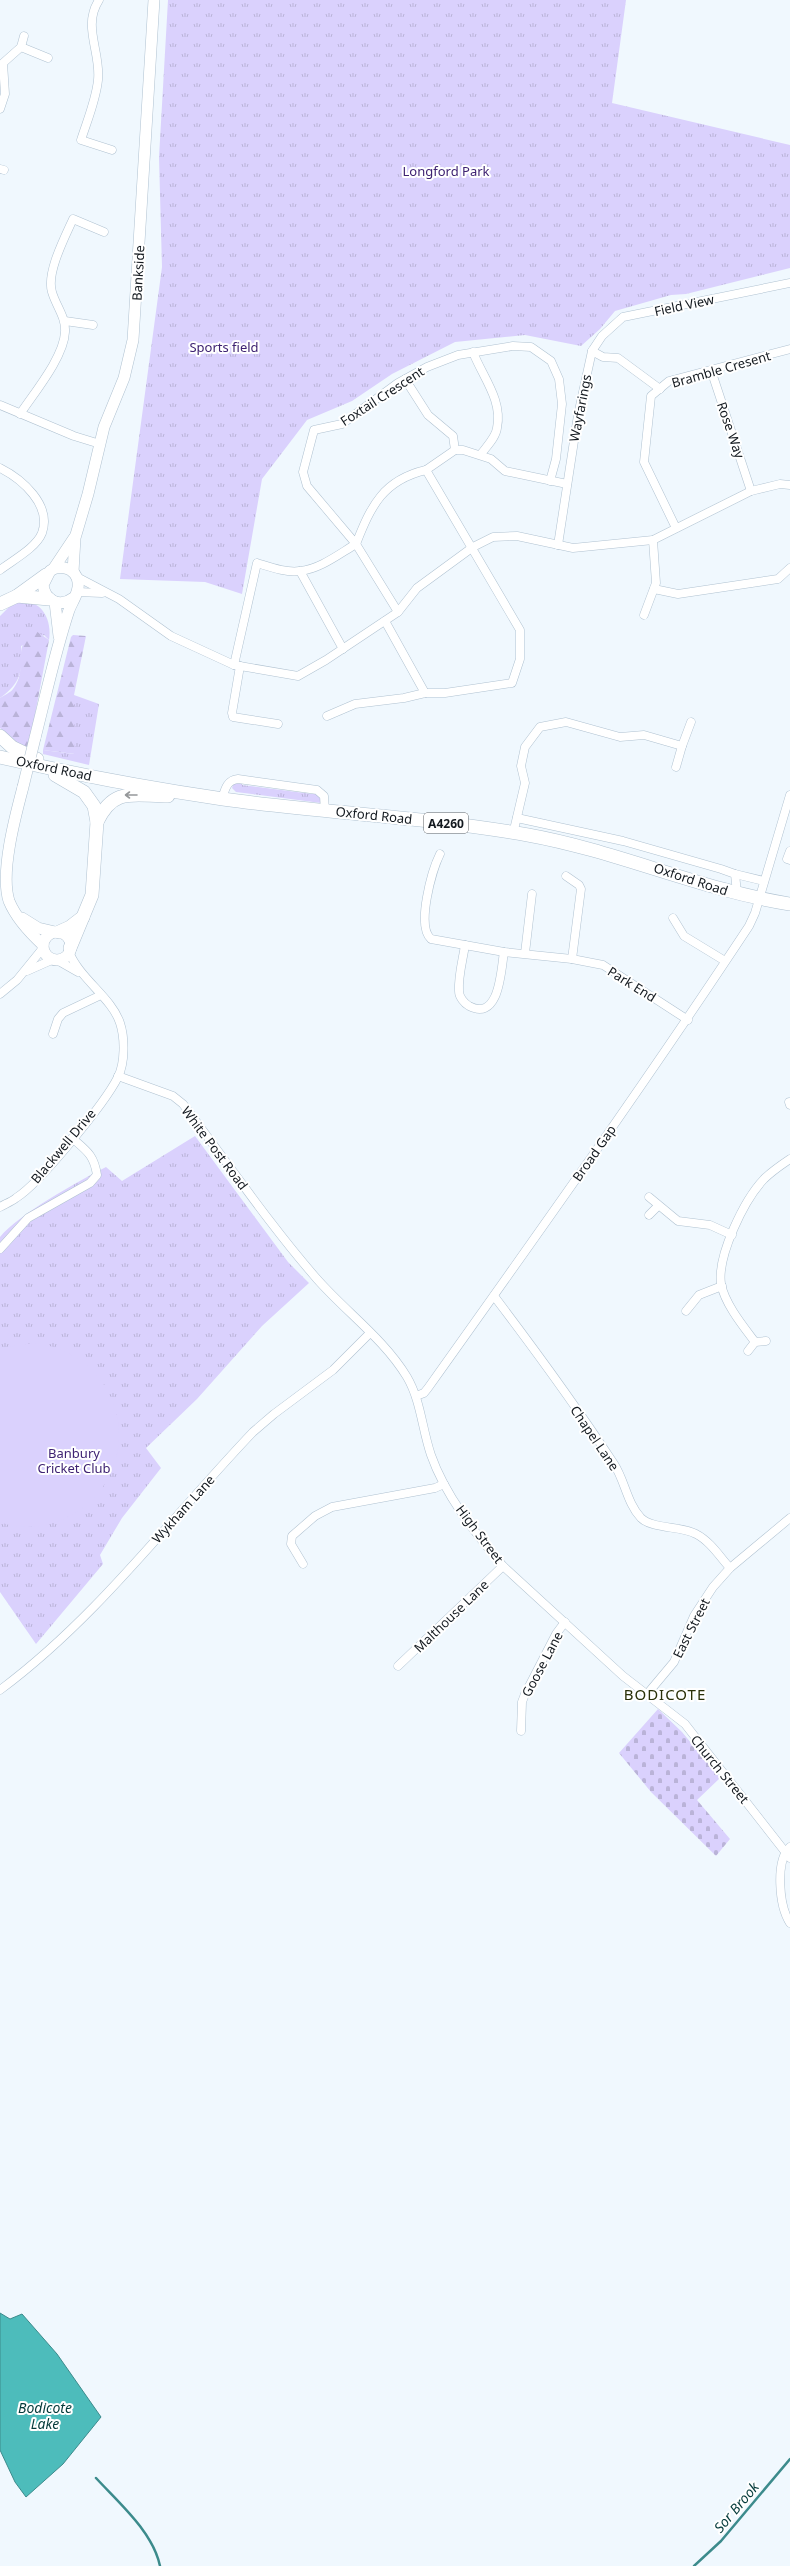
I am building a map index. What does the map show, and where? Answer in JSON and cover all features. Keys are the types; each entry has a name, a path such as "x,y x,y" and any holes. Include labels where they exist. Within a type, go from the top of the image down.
{"main road":[{"path":"0,604 17,596 50,571"},
{"path":"17,596 52,601"},
{"path":"0,736 18,751 61,771"},
{"name":"Oxford Road","path":"0,757 61,771 222,799 437,822 513,834 526,834 595,850 758,899 790,904"},
{"path":"34,765 73,783 84,792 94,806 97,822 94,883 85,916 70,950"},
{"path":"97,822 106,806 122,795 197,794"},
{"path":"57,932 70,927 85,916"}],"street":[{"path":"99,0 91,17 98,70 97,89 81,140 112,150"},
{"name":"Bankside","path":"75,574 75,538 104,427 129,362 135,327 154,0"},
{"path":"0,109 5,94 2,63 21,47 24,36"},
{"path":"21,47 48,58"},
{"path":"20,414 58,354 65,333 65,321 52,290 54,265 73,219 104,232"},
{"name":"Field View","path":"592,351 602,336 623,317 790,283"},
{"path":"65,321 93,325"},
{"name":"Foxtail Crescent","path":"356,544 307,486 303,472 309,444 314,430 342,424 405,379 446,360 473,352 513,346 532,347 551,361 559,379 562,404 556,459 550,480"},
{"name":"Bramble Cresent","path":"676,528 644,462 651,396 669,381 790,350"},
{"path":"592,351 603,357 618,358 660,389"},
{"name":"Wayfarings","path":"558,545 578,415 592,351"},
{"path":"473,352 490,387 497,409 497,428 481,454"},
{"name":"Rose Way","path":"711,370 751,491"},
{"path":"405,379 428,415 453,436 455,450"},
{"path":"0,405 100,444"},
{"path":"278,724 233,717 237,665 257,563 280,570 300,571 322,564 356,544 369,512 385,490 410,474 426,470 455,450 481,454 491,459 505,471 567,484"},
{"path":"0,468 14,475 31,492 41,506 44,520 41,534 30,548 0,570"},
{"path":"327,716 355,704 404,698 426,692 445,694 512,683 520,659 520,630 473,547 426,470"},
{"path":"59,638 52,601 42,585 50,571 64,567 119,599 172,636 237,665 298,676 386,621 398,612 417,588 473,547 493,537 517,536 573,548 653,540 751,491 780,484 790,485"},
{"name":"Bankside","path":"50,571 75,538"},
{"path":"644,615 656,583 653,540"},
{"path":"356,544 398,612"},
{"path":"654,589 678,594 778,579 790,568"},
{"path":"300,571 343,649"},
{"path":"75,574 75,595 59,638 23,787 5,873 9,901 27,930 43,946 47,956 82,974"},
{"path":"52,601 65,603 75,595 105,592"},
{"path":"386,621 426,692"},
{"path":"513,834 525,784 521,766 525,747 540,727 566,722 620,737 644,735 682,746"},
{"path":"676,767 691,722"},
{"path":"222,799 227,785 233,780 238,779 317,790 324,796 326,811"},
{"name":"Broad Gap","path":"416,1396 424,1393 494,1296 688,1020 749,926 790,795"},
{"path":"517,818 623,840 735,874 764,881"},
{"name":"Park End","path":"440,854 432,872 424,929 426,935 436,941 504,952 572,959 611,969 688,1020"},
{"path":"735,874 737,893"},
{"path":"566,876 579,885 580,889 572,959"},
{"path":"525,953 532,894"},
{"path":"18,916 38,928 67,936 70,950 82,974 101,995 120,1021 123,1034 118,1076"},
{"path":"673,918 684,936 725,961"},
{"path":"0,994 23,973 43,946 45,938 57,932"},
{"path":"465,945 459,991 464,1002 476,1008 484,1008 490,1004 498,992 504,952"},
{"path":"23,973 35,966 64,957 70,950"},
{"path":"53,1034 58,1019 63,1013 101,995"},
{"name":"Blackwell Drive","path":"0,1207 17,1198 49,1166 72,1138 118,1076"},
{"name":"White Post Road","path":"118,1076 173,1096 183,1104 309,1270 370,1333"},
{"path":"0,1249 28,1218 90,1183 97,1175 95,1162 89,1153 72,1138"},
{"path":"755,1342 735,1314 722,1286 722,1260 732,1235 755,1190 764,1179 790,1159"},
{"path":"649,1197 678,1221 710,1225 732,1235"},
{"path":"649,1215 658,1206"},
{"path":"686,1311 699,1295 722,1286"},
{"name":"Chapel Lane","path":"494,1296 529,1342 615,1465 636,1512 643,1520 650,1523 696,1534 711,1546 730,1568"},
{"name":"High Street","path":"370,1333 394,1358 416,1396 431,1455 444,1484 485,1545 503,1566 624,1676 648,1693"},
{"name":"Wykham Lane","path":"0,1690 35,1664 72,1631 262,1423 333,1370 370,1333"},
{"path":"748,1351 755,1342 766,1340"},
{"path":"304,1564 291,1544 292,1536 322,1512 356,1501 435,1488 444,1484"},
{"name":"East Street","path":"648,1693 674,1662 703,1600 730,1568 790,1518"},
{"name":"Malthouse Lane","path":"398,1666 503,1566"},
{"name":"Goose Lane","path":"521,1731 522,1706 525,1694 556,1634 565,1622"},
{"name":"Church Street","path":"648,1693 684,1724 788,1852"},
{"path":"788,1852 781,1859 782,1899 786,1916 790,1923"}],"green space":[{"name":"Longford Park","path":"168,0 626,0 612,103 790,145 790,268 686,294 671,295 615,311 600,329 581,346 525,335 455,342 392,374 352,401 307,420 262,479 242,594 205,582 120,579 162,267 159,157"},
{"path":"22,601 36,604 41,608 49,626 49,640 44,635 21,646 22,663 19,676 12,687 0,698 0,616 12,604"},
{"path":"36,631 49,640 29,747 17,744 0,728 0,698 9,693 18,681 23,643"},
{"path":"73,635 86,636 74,695 75,754 43,750 71,637"},
{"path":"74,695 99,704 89,765 43,754 43,750 74,754"},
{"path":"234,783 312,794 313,792 320,795 321,803 236,792 232,788"},
{"name":"Banbury Cricket Club","path":"195,1136 288,1262 309,1283 262,1326 197,1399 146,1448 161,1468 122,1518 100,1555 103,1564 36,1644 0,1592 0,1237 20,1218 106,1167 122,1181"},
{"name":"Banbury Cricket Club","path":"33,1343 62,1350 88,1366 106,1388 116,1412 119,1438 114,1464 102,1488 83,1508 56,1522 42,1526 21,1527 0,1522 0,1348"},
{"path":"658,1709 682,1732 720,1778 697,1800 730,1839 716,1856 651,1792 619,1753"}],"water":[{"name":"Bodicote Lake","path":"0,2313 10,2319 22,2314 57,2354 101,2417 63,2464 26,2497 15,2482 0,2450"}],"waterway":[{"name":"Sor Brook","path":"694,2566 721,2541 790,2459"},
{"path":"96,2478 125,2508 143,2530 156,2553 160,2566"}],"district":[{"name":"BODICOTE","path":"665,1694"}],"park label":[{"name":"Sports field","path":"224,347"}]}
